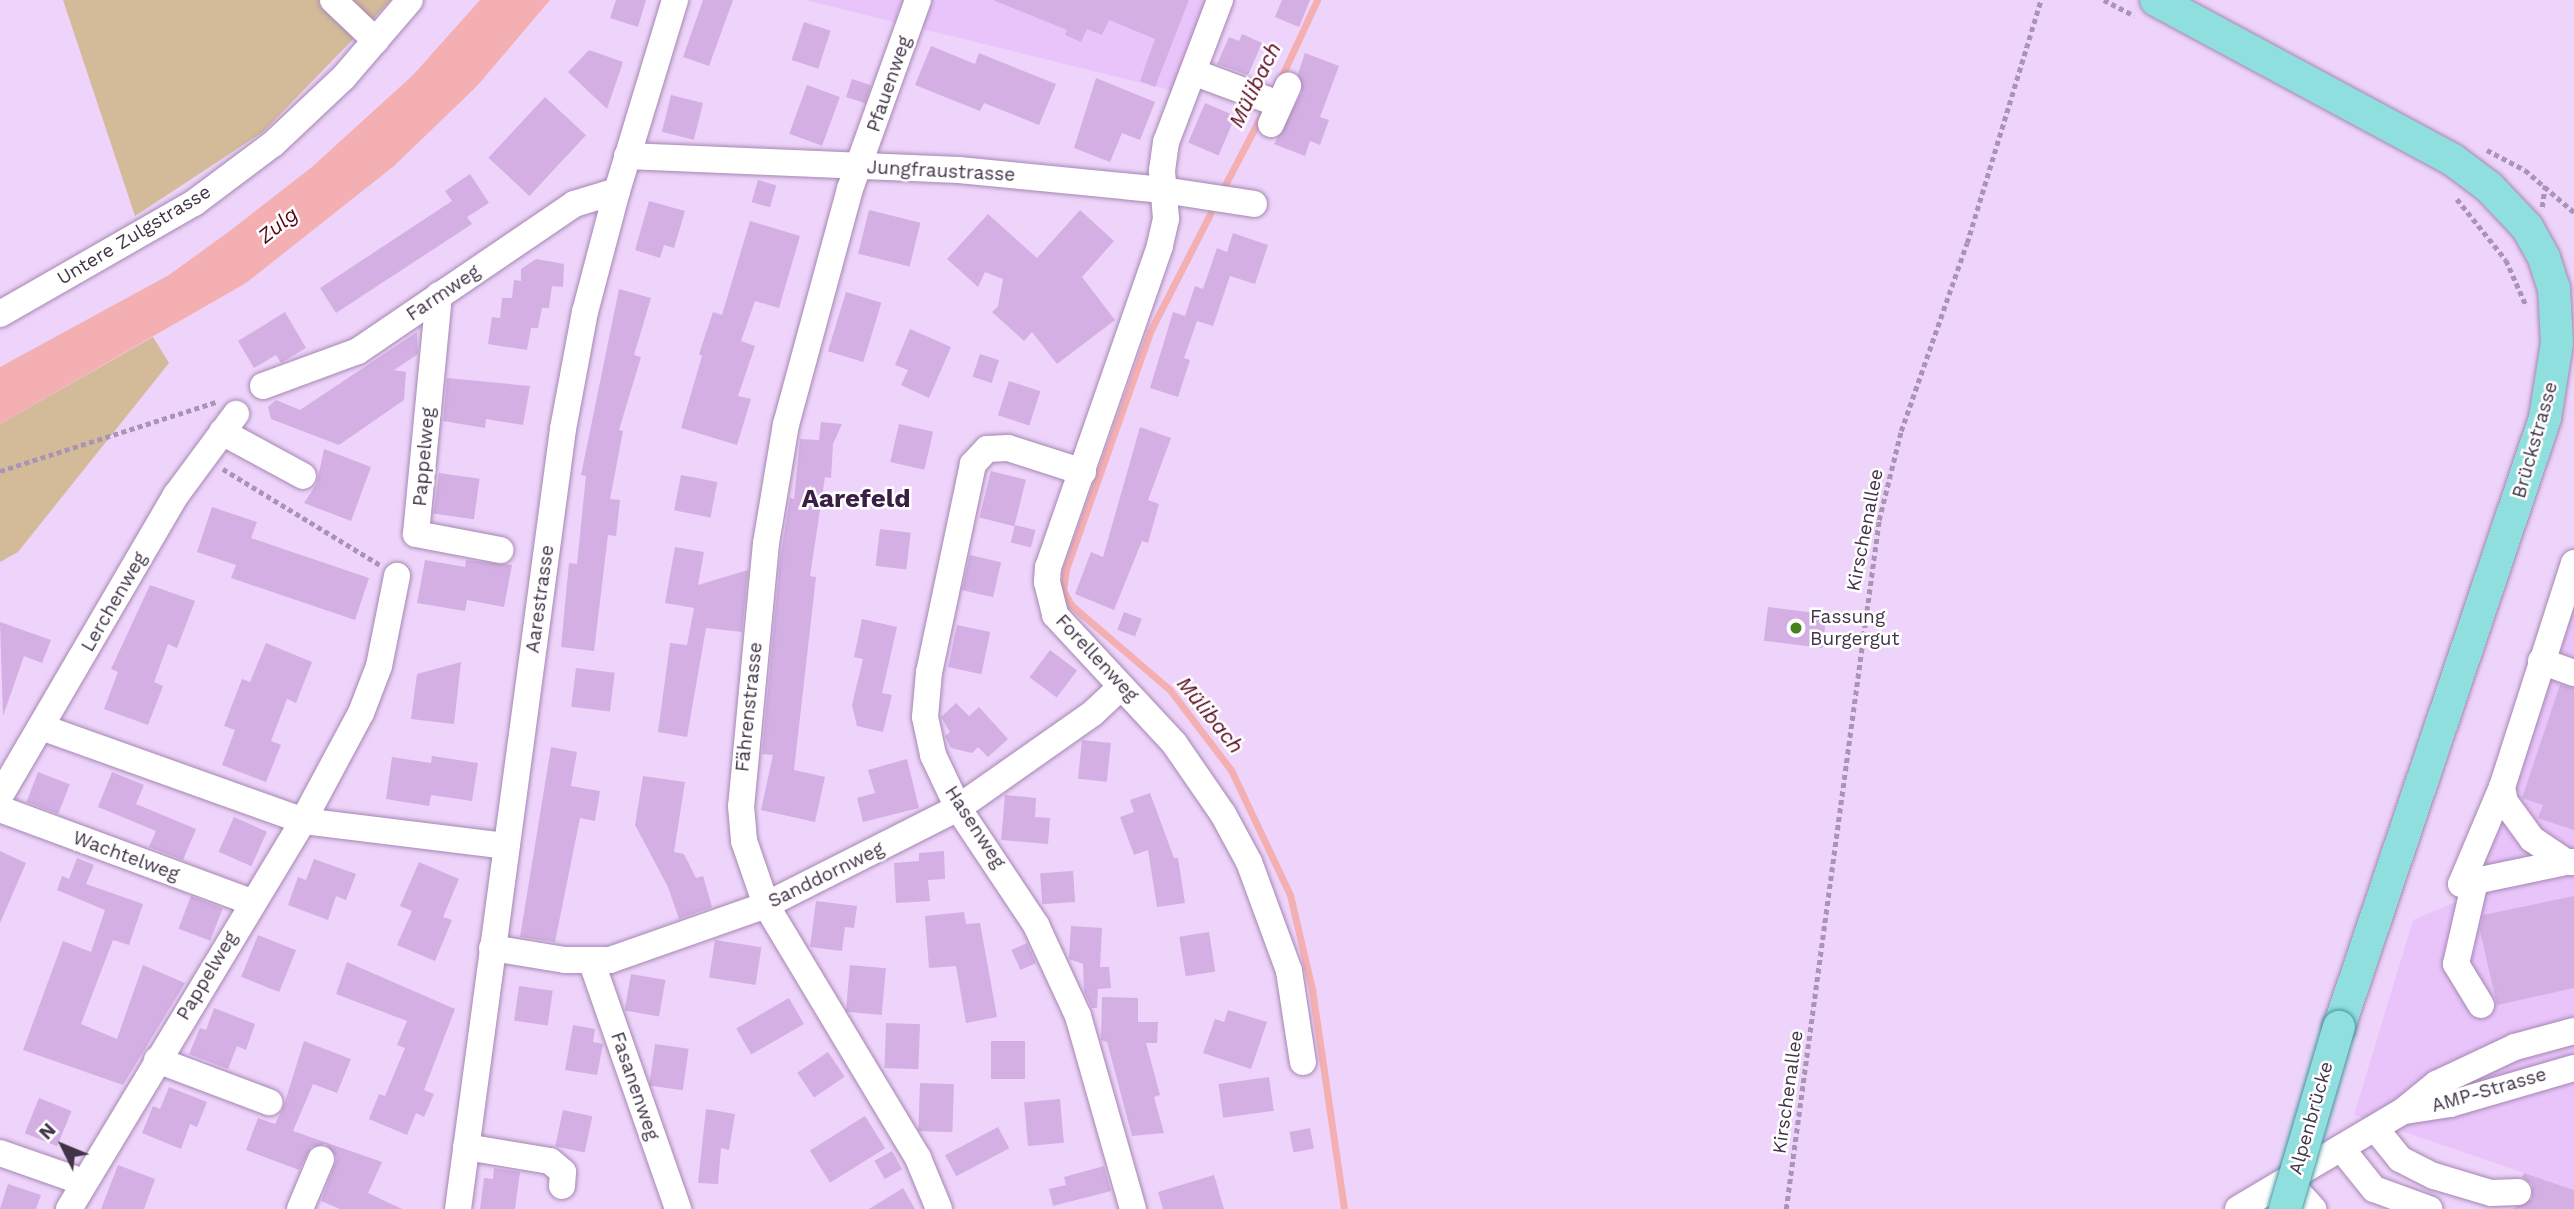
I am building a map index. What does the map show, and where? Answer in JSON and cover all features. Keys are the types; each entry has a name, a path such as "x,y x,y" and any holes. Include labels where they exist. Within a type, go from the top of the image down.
{"main road":[{"name":"Brückstrasse","path":"2156,0 2453,160 2489,187 2527,227 2564,289 2545,418 2339,1027"},
{"name":"Alpenbrücke","path":"2287,1195 2339,1027"}],"street":[{"path":"333,0 376,41"},
{"name":"Untere Zulgstrasse","path":"0,314 194,203 273,144 376,41 410,0"},
{"name":"Aarestrasse","path":"458,1209 563,429 585,312 627,156 675,0"},
{"name":"Pfauenweg","path":"858,167 918,0"},
{"name":"Forellenweg","path":"1220,0 1166,142 1163,190 1166,219 1160,246 1048,567 1049,598 1067,631 1174,743 1223,814 1249,862 1289,971 1303,1062"},
{"path":"1193,72 1275,103"},
{"name":"Jungfraustrasse","path":"627,156 959,170 1163,190 1254,204"},
{"name":"Fährenstrasse","path":"858,167 795,383 766,543 741,774 744,841 766,905 918,1158 939,1209"},
{"name":"Farmweg","path":"263,386 358,351 581,200 617,191"},
{"name":"Pappelweg","path":"439,295 416,534 500,550"},
{"path":"225,416 303,477"},
{"name":"Lerchenweg","path":"0,796 8,767 41,727 225,416"},
{"name":"Hasenweg","path":"1083,472 1008,448 987,449 973,464 925,697 933,755 958,808 1012,886 1056,964 1088,1042 1133,1209"},
{"path":"2570,862 2461,884 2502,786 2574,564"},
{"name":"Pappelweg","path":"69,1209 303,821 371,689 397,576"},
{"path":"2541,661 2574,673"},
{"name":"Sanddornweg","path":"492,948 592,963 628,955 766,905 958,808 1093,713 1121,687"},
{"path":"41,727 303,821 506,846"},
{"path":"2502,786 2505,802 2515,820 2532,839 2570,862"},
{"name":"Wachtelweg","path":"0,809 253,902"},
{"path":"2475,881 2456,964 2481,1005"},
{"name":"Fasanenweg","path":"592,963 678,1209"},
{"name":"AMP-Strasse","path":"2238,1209 2287,1195 2341,1148 2403,1111 2436,1084 2515,1047 2574,1031"},
{"path":"157,1060 269,1102"},
{"name":"AMP-Strasse","path":"2403,1111 2450,1104 2574,1068"},
{"path":"2375,1128 2400,1159 2434,1176 2491,1193 2518,1192"},
{"path":"466,1147 550,1161 563,1172 562,1186"},
{"path":"2341,1148 2374,1189 2429,1209"},
{"path":"0,1153 83,1182"},
{"path":"300,1209 321,1159"},
{"path":"2287,1195 2314,1209"}],"path":[{"name":"Kirschenallee","path":"1786,1209 1879,520 1901,431 1967,243 2041,0"},
{"path":"2467,209 2506,260 2528,309"},
{"path":"0,471 225,416"},
{"path":"201,456 397,576"}],"shaded area":[{"path":"63,0 391,0 263,132 135,216"},
{"path":"805,0 1220,0 1186,94"},
{"path":"153,337 169,363 18,552 0,562 0,424"},
{"path":"2574,567 2574,1190 2354,1115 2413,920 2458,901"}],"water":[{"name":"Zulg","path":"480,0 550,0 478,85 394,166 246,283 0,424 0,367 169,275 231,230 312,167 413,75"}],"building":[{"path":"616,0 646,0 638,27 610,18"},
{"path":"703,0 733,0 709,66 683,57"},
{"path":"993,0 1189,0 1155,87 1140,81 1155,39 1109,20 1102,35 1087,29 1081,42 1065,35 1067,30"},
{"path":"1282,0 1310,0 1299,27 1275,17"},
{"path":"804,22 831,31 818,69 792,60"},
{"path":"1242,34 1262,43 1248,75 1217,64 1229,37 1239,41"},
{"path":"931,46 975,64 979,53 1056,84 1039,125 984,103 980,111 915,85"},
{"path":"589,50 623,62 607,109 568,72"},
{"path":"1305,53 1339,66 1320,117 1329,120 1320,145 1310,141 1305,156 1274,144 1302,92 1298,74"},
{"path":"1096,78 1155,102 1140,140 1122,133 1110,162 1074,148"},
{"path":"852,79 871,85 865,103 846,97"},
{"path":"807,85 840,97 822,146 789,134"},
{"path":"671,95 703,103 694,140 662,132"},
{"path":"545,97 586,135 529,196 488,158"},
{"path":"1205,103 1235,116 1219,155 1188,143"},
{"path":"470,174 489,203 467,217 472,224 336,313 320,288 452,201 445,191"},
{"path":"758,180 776,185 770,207 752,202"},
{"path":"649,201 685,211 674,248 664,245 660,258 635,250"},
{"path":"869,210 920,223 910,266 858,254"},
{"path":"1080,210 1114,241 1082,277 1115,320 1057,364 1032,332 1024,341 992,312 998,306 1003,279 985,272 978,287 947,259 988,214 1037,258"},
{"path":"750,221 800,236 779,308 755,301 741,341 755,346 738,396 751,399 737,445 681,428 702,356 699,354 713,312 722,315"},
{"path":"1233,233 1268,245 1255,284 1230,276 1213,326 1197,321 1184,358 1190,360 1178,397 1150,388 1173,312 1185,316 1195,286 1203,289 1217,248 1227,252"},
{"path":"536,259 564,264 563,287 552,286 549,308 542,308 538,328 531,328 527,350 488,344 492,317 500,318 502,298 512,298 514,280 521,281 521,269"},
{"path":"619,289 651,298 634,355 641,357 619,430 623,431 610,499 620,500 616,536 608,535 594,651 561,647 569,563 577,564 586,476 581,475"},
{"path":"846,292 881,303 863,362 828,351"},
{"path":"285,312 306,348 281,363 276,355 254,368 238,341"},
{"path":"910,329 951,347 929,398 901,385 908,370 895,365"},
{"path":"417,332 418,354 394,370 406,372 404,400 339,445 271,419 268,407 276,400 300,410"},
{"path":"980,354 999,360 992,383 973,377"},
{"path":"447,378 530,386 523,425 486,419 485,428 443,421"},
{"path":"1009,381 1040,391 1029,425 998,415"},
{"path":"821,422 842,424 833,444 831,478 825,477 810,576 816,577 794,770 825,777 815,822 761,810 773,755 762,754 780,560 790,498 794,499 800,439 819,440"},
{"path":"899,424 933,432 924,470 890,462"},
{"path":"1140,427 1171,438 1148,500 1159,504 1148,543 1142,541 1114,610 1075,594 1091,552 1103,557"},
{"path":"324,449 371,467 351,521 304,503 317,483"},
{"path":"991,471 1026,480 1014,526 979,518"},
{"path":"439,473 480,479 474,519 433,514"},
{"path":"681,475 717,482 710,517 674,510"},
{"path":"212,507 257,522 251,538 369,578 355,620 231,578 236,565 197,552"},
{"path":"1015,525 1035,530 1031,548 1011,542"},
{"path":"880,529 911,533 906,570 875,566"},
{"path":"675,547 704,552 698,585 748,570 742,632 706,628 687,737 658,732 670,643 687,645 694,608 665,603"},
{"path":"970,555 1001,562 993,597 962,590"},
{"path":"425,560 465,567 466,560 512,565 504,607 467,600 465,611 417,603"},
{"path":"150,585 195,601 177,648 168,644 154,682 163,686 148,725 104,709 118,672 111,669"},
{"name":"Fassung Burgergut","path":"1768,607 1827,614 1822,648 1764,641"},
{"path":"1124,612 1142,619 1135,637 1117,630"},
{"path":"862,619 897,627 882,693 892,695 883,732 857,726 852,705 863,659 854,657"},
{"path":"0,622 51,640 42,663 24,656 3,716"},
{"path":"957,625 990,632 981,674 948,667"},
{"path":"266,643 312,662 296,703 287,699 271,741 281,745 266,782 222,765 235,730 224,726 242,679 250,682"},
{"path":"1050,650 1077,670 1057,698 1030,677"},
{"path":"461,662 454,724 411,719 417,674"},
{"path":"576,668 615,673 610,711 571,707"},
{"path":"2560,685 2574,688 2574,830 2538,818 2543,805 2522,798"},
{"path":"956,703 969,716 979,707 1008,739 988,757 978,747 972,753 951,748 945,736 950,732 941,717"},
{"path":"1082,740 1111,743 1107,782 1078,779"},
{"path":"551,747 577,752 571,786 600,791 595,821 580,818 555,942 520,937"},
{"path":"432,756 478,763 472,801 431,795 429,806 386,799 392,757 431,763"},
{"path":"907,759 919,808 863,822 857,798 875,793 868,770"},
{"path":"38,772 70,784 58,814 27,802"},
{"path":"112,772 144,785 136,804 196,829 183,860 149,847 156,831 98,807"},
{"path":"643,776 685,782 674,852 684,854 696,878 703,876 712,907 679,919 668,887 635,825"},
{"path":"1150,793 1174,858 1178,858 1185,903 1157,907 1148,850 1134,855 1120,817 1134,812 1130,800"},
{"path":"1005,795 1036,798 1035,817 1050,818 1048,844 1001,840"},
{"path":"234,817 267,832 251,866 219,852"},
{"path":"0,851 26,863 0,923"},
{"path":"944,851 945,879 928,880 930,901 896,903 894,863 919,861 919,853"},
{"path":"77,858 94,865 86,884 143,904 129,945 113,940 81,1024 117,1039 143,965 185,983 123,1085 23,1050 63,941 91,952 105,910 57,890 62,876 69,879"},
{"path":"314,859 356,874 346,900 336,896 328,920 288,905 298,877 306,880"},
{"path":"419,862 459,879 443,917 452,920 435,961 397,945 412,911 400,906"},
{"path":"1073,871 1075,902 1042,904 1040,873"},
{"path":"191,896 223,908 210,941 178,929"},
{"path":"2574,896 2574,988 2497,1005 2480,931 2483,915"},
{"path":"816,901 857,906 854,928 845,927 842,951 810,947"},
{"path":"964,912 966,924 980,923 997,1017 966,1023 956,966 929,968 925,916"},
{"path":"1071,926 1102,928 1100,967 1109,967 1111,988 1098,989 1097,1008 1092,1008 1084,992 1083,964 1069,959"},
{"path":"1209,932 1215,972 1186,976 1179,937"},
{"path":"258,935 296,950 279,992 241,977"},
{"path":"715,940 761,947 755,985 709,978"},
{"path":"1027,943 1036,963 1020,970 1011,950"},
{"path":"347,962 455,1009 424,1090 434,1094 424,1117 416,1113 407,1135 369,1119 379,1094 385,1096 405,1048 397,1045 407,1021 336,994"},
{"path":"850,965 886,968 882,1015 846,1012"},
{"path":"631,974 665,980 659,1017 625,1010"},
{"path":"519,986 553,991 548,1025 514,1021"},
{"path":"1102,997 1138,998 1138,1022 1158,1022 1157,1043 1146,1043 1160,1095 1154,1097 1164,1133 1132,1136 1107,1042 1101,1040"},
{"path":"789,998 804,1024 751,1054 736,1028"},
{"path":"214,1008 255,1024 246,1050 237,1046 228,1069 189,1054 200,1028 206,1030"},
{"path":"1228,1010 1267,1022 1251,1069 1203,1053 1215,1019 1224,1022"},
{"path":"886,1023 920,1024 918,1069 884,1068"},
{"path":"573,1025 595,1029 593,1042 603,1044 597,1075 565,1070"},
{"path":"304,1041 351,1059 337,1093 313,1084 293,1131 382,1162 368,1193 402,1209 340,1209 321,1201 337,1158 326,1144 311,1147 299,1170 246,1150 258,1118 275,1124 283,1108"},
{"path":"991,1041 1025,1041 1025,1079 991,1079"},
{"path":"655,1044 689,1049 683,1090 649,1086"},
{"path":"828,1052 845,1077 814,1098 797,1073"},
{"path":"1269,1077 1274,1111 1223,1118 1218,1084"},
{"path":"920,1083 954,1084 952,1132 918,1131"},
{"path":"169,1087 207,1102 197,1127 190,1124 181,1149 142,1133 153,1106 160,1109"},
{"path":"39,1098 71,1111 57,1146 25,1133"},
{"path":"1060,1099 1064,1143 1028,1146 1024,1102"},
{"path":"706,1109 735,1114 729,1150 721,1148 718,1184 698,1183"},
{"path":"563,1110 592,1116 585,1152 555,1146"},
{"path":"865,1116 885,1148 830,1183 810,1150"},
{"path":"998,1127 1009,1148 956,1176 945,1155"},
{"path":"1310,1128 1314,1149 1293,1153 1289,1132"},
{"path":"892,1151 902,1169 885,1179 875,1161"},
{"path":"118,1165 155,1179 144,1209 101,1209"},
{"path":"1104,1166 1111,1191 1053,1206 1049,1189 1066,1185 1064,1177"},
{"path":"494,1168 520,1172 515,1209 480,1209 484,1178 493,1179"},
{"path":"2524,1173 2574,1190 2574,1209 2512,1209 2532,1199 2532,1184 2522,1177"},
{"path":"1214,1175 1224,1209 1163,1209 1158,1192"},
{"path":"8,1184 41,1195 36,1209 0,1209"},
{"path":"903,1188 915,1209 869,1209"}],"waterway":[{"name":"Mülibach","path":"1279,82 1317,0"},
{"name":"Mülibach","path":"1225,185 1262,114"},
{"name":"Mülibach","path":"1210,214 1150,332 1066,569 1063,590 1071,605 1170,690 1231,770 1290,895 1312,989 1344,1209"}],"place":[{"name":"Fassung Burgergut","path":"1796,628"}],"district":[{"name":"Aarefeld","path":"856,499"}]}
